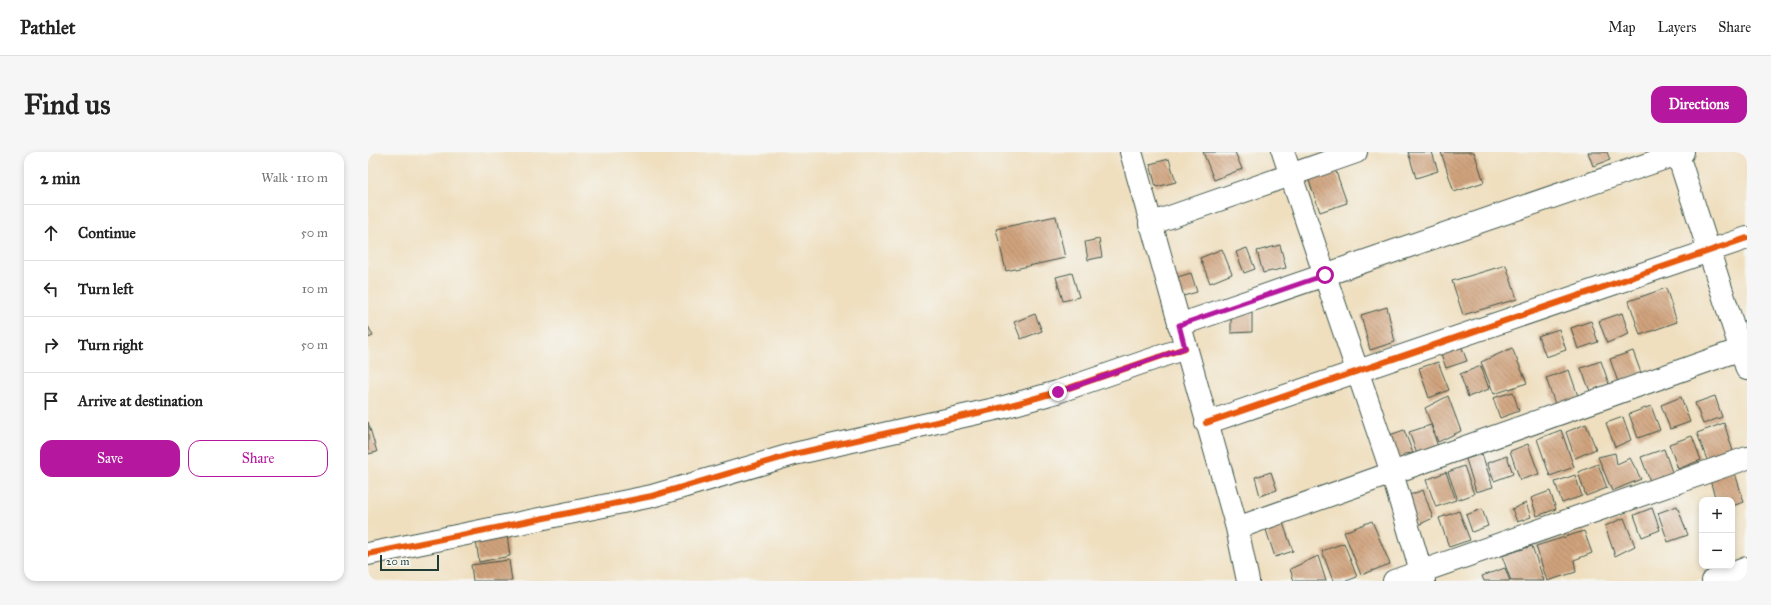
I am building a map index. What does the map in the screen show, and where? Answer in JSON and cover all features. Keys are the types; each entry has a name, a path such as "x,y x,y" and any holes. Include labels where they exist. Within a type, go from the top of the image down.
{"street":[{"path":"1131,152 1150,224 1237,528 1248,581"},
{"path":"1283,152 1392,473 1422,576"},
{"path":"1150,224 1356,152"},
{"path":"1179,325 1679,153 1709,251 1745,355 1392,473 1237,528"},
{"path":"1206,422 1747,238"},
{"path":"368,554 652,496 794,454 1004,406 1058,392 1185,348"},
{"path":"1394,581 1422,576 1747,458"},
{"path":"1713,581 1747,568"}],"building":[{"path":"1203,152 1235,152 1242,169 1214,180"},
{"path":"1408,152 1432,152 1438,171 1416,178"},
{"path":"1441,152 1474,152 1484,182 1454,192"},
{"path":"1588,152 1607,152 1610,160 1593,166"},
{"path":"1169,159 1176,182 1156,187 1150,164"},
{"path":"1335,169 1347,203 1320,212 1308,178"},
{"path":"1056,216 1065,258 1006,271 996,229"},
{"path":"1099,239 1102,257 1088,260 1085,242"},
{"path":"1280,245 1286,268 1263,273 1257,251"},
{"path":"1247,248 1255,269 1244,273 1236,252"},
{"path":"1222,249 1232,274 1210,283 1200,258"},
{"path":"1506,265 1517,299 1463,315 1452,281"},
{"path":"1072,273 1079,297 1063,301 1056,277"},
{"path":"1191,273 1197,292 1180,297 1174,278"},
{"path":"1666,288 1677,322 1640,335 1629,301"},
{"path":"1387,307 1395,342 1370,350 1361,315"},
{"path":"1231,311 1252,311 1252,332 1231,333"},
{"path":"1622,313 1629,334 1607,343 1599,321"},
{"path":"1035,314 1042,331 1021,339 1014,322"},
{"path":"1591,321 1598,342 1578,349 1571,328"},
{"path":"368,326 373,336 368,338"},
{"path":"1559,329 1566,350 1546,357 1538,336"},
{"path":"1460,343 1467,361 1446,368 1440,351"},
{"path":"1512,348 1527,383 1494,394 1481,362"},
{"path":"1633,351 1641,373 1618,382 1610,359"},
{"path":"1601,361 1609,384 1590,391 1581,368"},
{"path":"1438,362 1449,390 1429,398 1419,368"},
{"path":"1481,366 1489,389 1468,397 1460,374"},
{"path":"1569,370 1579,399 1556,407 1546,378"},
{"path":"1513,392 1519,411 1500,418 1493,398"},
{"path":"1448,396 1461,431 1438,442 1425,408"},
{"path":"1715,396 1722,417 1703,424 1695,403"},
{"path":"1681,397 1690,422 1670,429 1661,405"},
{"path":"1651,406 1660,430 1638,438 1629,414"},
{"path":"1623,417 1631,440 1615,447 1606,423"},
{"path":"368,422 377,452 368,454"},
{"path":"1724,423 1733,451 1707,460 1697,433"},
{"path":"1586,424 1596,449 1575,458 1566,432"},
{"path":"1431,425 1438,447 1417,454 1409,432"},
{"path":"1404,430 1413,453 1404,454 1400,462 1387,436"},
{"path":"1561,430 1574,467 1550,476 1537,439"},
{"path":"1692,436 1701,460 1678,469 1669,444"},
{"path":"1528,444 1539,474 1520,480 1510,451"},
{"path":"1664,449 1673,475 1651,484 1641,457"},
{"path":"1615,453 1617,464 1630,458 1641,479 1612,491 1598,457"},
{"path":"1482,454 1493,487 1476,492 1466,459"},
{"path":"1507,456 1513,474 1494,481 1487,463"},
{"path":"1598,464 1607,488 1586,496 1578,472"},
{"path":"1464,466 1474,494 1458,500 1448,472"},
{"path":"1734,470 1744,502 1735,505 1735,497 1715,497 1709,477"},
{"path":"1271,472 1277,490 1260,496 1255,477"},
{"path":"1446,472 1456,500 1436,507 1426,480"},
{"path":"1575,475 1582,496 1562,503 1555,482"},
{"path":"1423,490 1433,518 1416,526 1407,496"},
{"path":"1550,491 1556,509 1537,516 1531,498"},
{"path":"1526,503 1531,517 1517,522 1512,509"},
{"path":"1677,506 1688,535 1668,542 1658,513"},
{"path":"1652,508 1660,530 1642,537 1634,515"},
{"path":"1482,509 1488,526 1472,532 1466,515"},
{"path":"1459,511 1470,540 1449,547 1439,518"},
{"path":"1624,518 1635,546 1615,556 1605,526"},
{"path":"1372,521 1390,564 1361,575 1344,532"},
{"path":"1283,523 1293,551 1275,557 1266,530"},
{"path":"1584,531 1592,553 1574,560 1576,572 1547,581 1536,546"},
{"path":"507,535 510,556 479,562 476,540"},
{"path":"1344,543 1357,577 1346,581 1333,581 1322,551"},
{"path":"1532,546 1544,581 1511,581 1502,556"},
{"path":"1318,556 1326,581 1294,581 1290,569"},
{"path":"509,560 512,581 473,581 471,565"},
{"path":"1505,568 1510,581 1484,581 1482,576"}],"cycle path":[{"path":"1206,423 1747,238"},
{"path":"368,554 652,496 794,454 1004,407 1057,392 1185,348"}],"route":[{"path":"1058,392 1185,348 1179,325 1325,275"}]}
